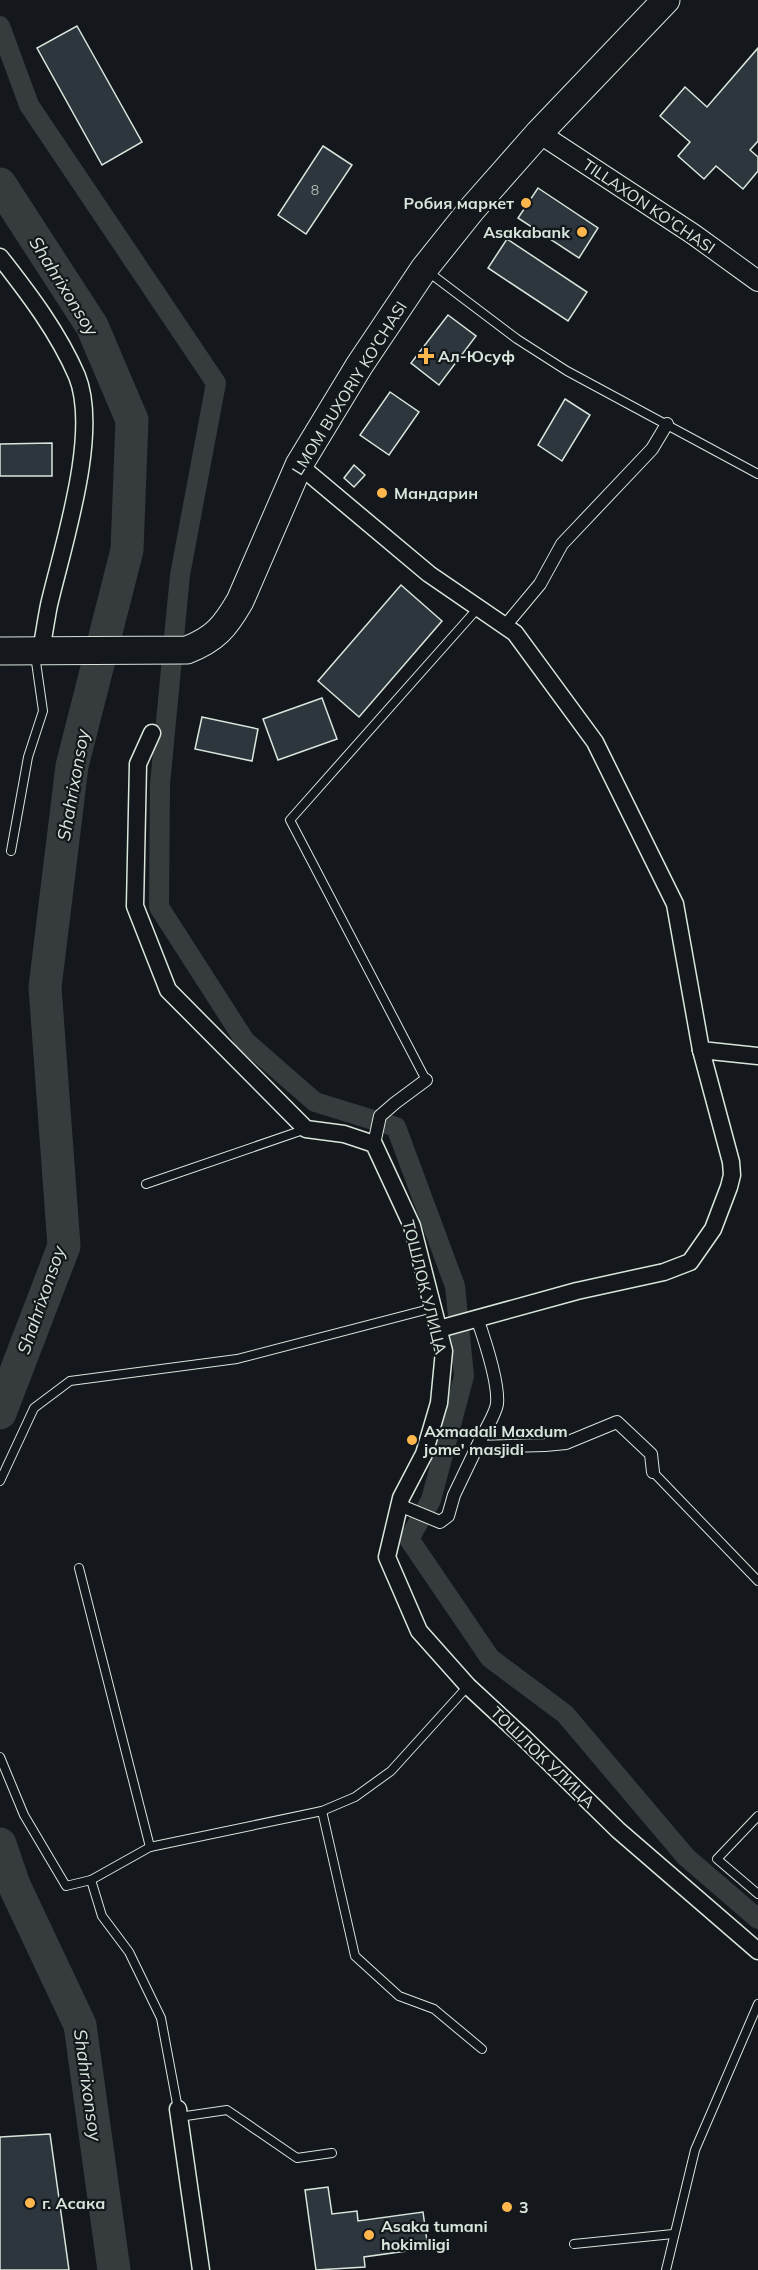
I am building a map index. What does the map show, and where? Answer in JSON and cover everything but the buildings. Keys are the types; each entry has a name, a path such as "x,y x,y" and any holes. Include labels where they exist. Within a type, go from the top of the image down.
{"highway":[{"name":"LMOM BUXORIY KO'CHASI","path":"0,651 187,650 202,644 218,633 240,601 299,465 359,366 424,269 472,209 539,133 666,0"}],"street":[{"name":"TILLAXON KO'CHASI","path":"539,133 693,234 758,281"},
{"path":"0,257 43,312 77,377 85,412 85,436 75,498 38,650"},
{"path":"504,626 540,584 562,544 652,449 667,424"},
{"path":"299,465 429,574 515,633 596,742 675,904 701,1050 731,1162 732,1175 713,1229 690,1262 664,1272 577,1292 439,1329"},
{"path":"152,733 138,764 135,906 168,990 306,1129 375,1137 380,1116 426,1080"},
{"path":"701,1050 758,1056"},
{"name":"ТОШЛОК УЛИЦА","path":"375,1137 412,1226 444,1351 439,1403 424,1454 401,1498 387,1557 419,1631 468,1686 524,1737 618,1830 758,1951"},
{"path":"399,1505 440,1522 448,1516 454,1495 496,1405 494,1380 486,1343 476,1319"},
{"path":"477,1447 566,1443 617,1422 651,1454 653,1472"},
{"path":"178,2113 201,2270"}],"lane":[{"path":"424,269 517,339 567,371 758,474"},
{"path":"426,1080 290,820 478,608"},
{"path":"11,851 28,757 43,711 38,650"},
{"path":"146,1184 306,1129"},
{"path":"0,1481 34,1408 70,1381 237,1359 433,1308"},
{"path":"653,1472 758,1581"},
{"path":"79,1568 150,1848"},
{"path":"0,1757 24,1815 66,1886 91,1880 150,1848 322,1811 356,1797 391,1772 468,1686"},
{"path":"322,1811 355,1956 399,1996 434,2009 482,2049"},
{"path":"758,1816 717,1858 758,1894"},
{"path":"91,1880 102,1916 129,1952 161,2018 178,2113 227,2110 297,2158 332,2153"},
{"path":"666,2270 695,2150 758,2004"},
{"path":"574,2244 673,2234"}],"waterway":[{"path":"0,26 29,105 216,383 180,575 160,784 159,907 245,1041 315,1102 396,1127 455,1286 464,1376 431,1500 409,1539 490,1658 565,1714 686,1857 758,1919"},
{"name":"Shahrixonsoy","path":"0,184 92,326 132,420 127,550 72,766 45,987 64,1246 0,1413"},
{"name":"Shahrixonsoy","path":"0,1844 14,1885 80,2025 114,2270"}],"place":[{"name":"Робия маркет","path":"526,203"},
{"name":"Asakabank","path":"582,232"},
{"name":"Ал-Юсуф","path":"426,356"},
{"name":"Мандарин","path":"382,493"},
{"name":"Axmadali Maxdum jome' masjidi","path":"412,1440"},
{"name":"г. Асака","path":"30,2203"},
{"name":"3","path":"507,2207"},
{"name":"Asaka tumani hokimligi","path":"369,2235"}]}
